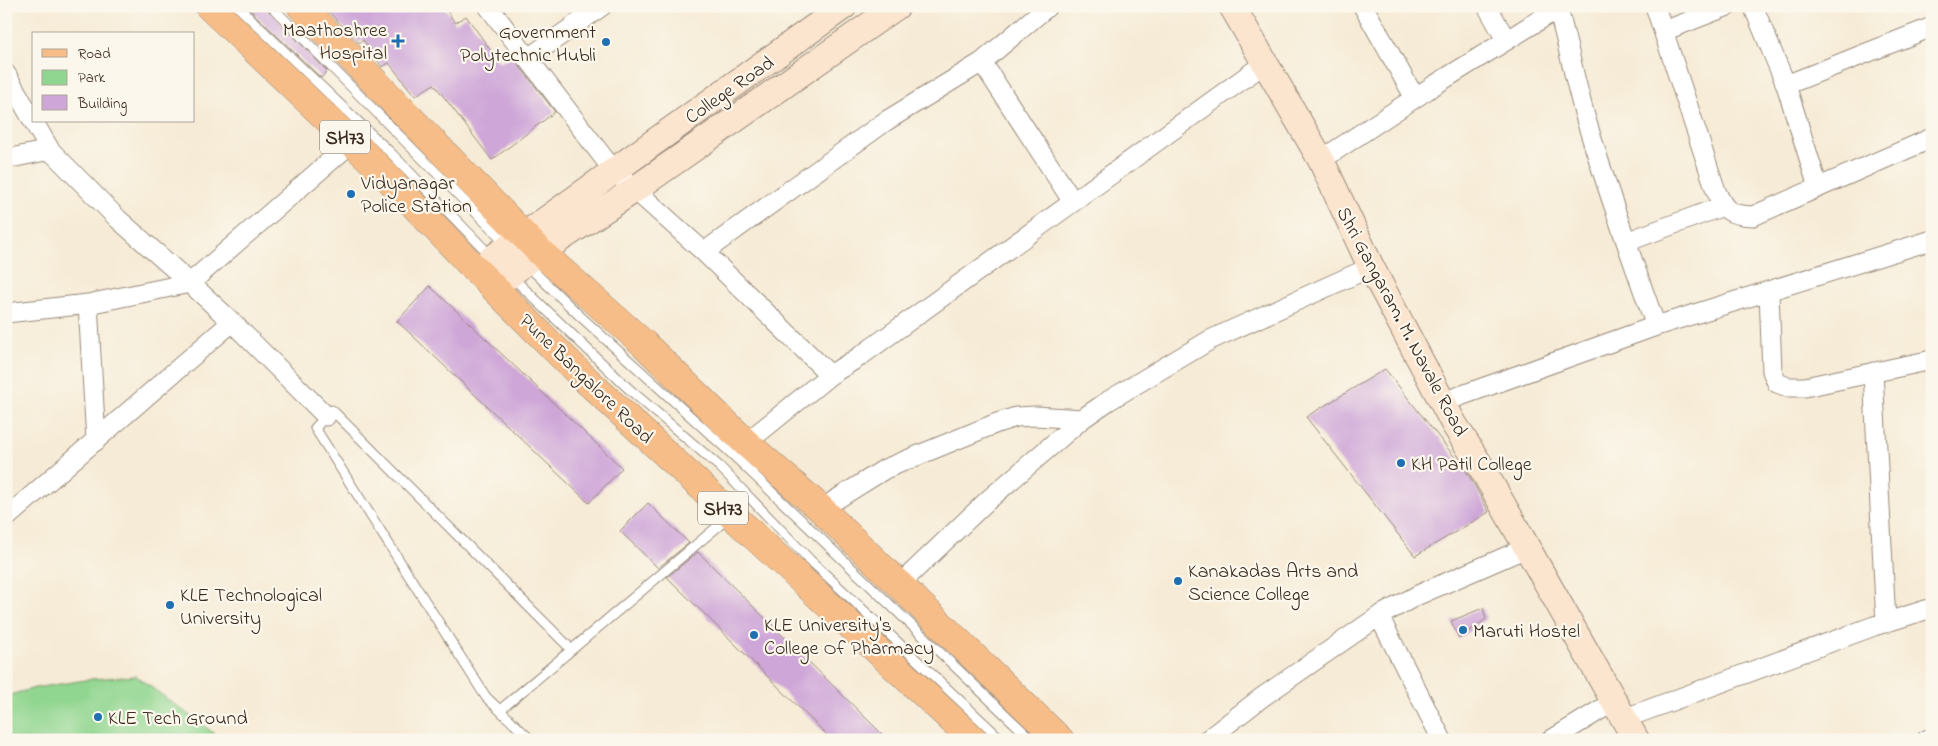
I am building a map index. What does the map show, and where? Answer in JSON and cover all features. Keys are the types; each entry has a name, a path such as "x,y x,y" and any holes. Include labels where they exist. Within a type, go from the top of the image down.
{"main road":[{"name":"Pune Bangalore Road","path":"209,6 402,191 508,260 644,344 746,443 821,509 1060,740"},
{"name":"Pune Bangalore Road","path":"301,6 508,260 582,376 731,516 845,618 974,740"},
{"name":"College Road","path":"508,260 613,170 844,6"},
{"path":"508,260 634,190 897,6"},
{"name":"Shri Gangaram. M. Navale Road","path":"1232,6 1321,160 1371,267 1444,402 1624,720"}],"street":[{"path":"488,6 527,60 613,170 704,252 830,375"},
{"path":"527,60 602,6"},
{"path":"704,252 886,121 982,62 1048,6"},
{"path":"1363,6 1415,98"},
{"path":"1487,6 1506,40"},
{"path":"1655,6 1722,206 1735,215 1753,216 1932,138"},
{"path":"1664,31 1728,6"},
{"path":"1753,6 1786,85 1818,187"},
{"path":"1321,160 1506,40 1560,8 1585,114 1626,242 1656,326"},
{"path":"1786,85 1932,26"},
{"path":"982,62 1072,202"},
{"path":"746,443 830,375 859,358 1265,62"},
{"path":"6,74 32,119"},
{"path":"34,122 50,150 118,218 232,322 326,416"},
{"path":"6,313 88,304 190,283 351,143"},
{"path":"6,159 50,150"},
{"path":"1626,242 1722,206"},
{"path":"1444,402 1656,326 1932,240"},
{"path":"899,585 987,502 1082,419 1210,340 1371,267"},
{"path":"1769,292 1772,371 1777,383 1788,387 1805,387 1932,360"},
{"path":"88,304 96,441"},
{"path":"6,518 232,322"},
{"path":"1872,372 1886,623"},
{"path":"821,509 885,468 1016,417 1036,416 1082,419"},
{"path":"1207,740 1261,698 1379,616 1418,595 1526,548"},
{"path":"1551,740 1624,720 1886,623 1932,608"},
{"path":"1379,616 1442,740"},
{"path":"1926,740 1932,738"}],"lane":[{"path":"237,6 392,154 508,260 580,316 733,455 1032,740"},
{"path":"271,6 629,389 720,466 810,560 1002,740"},
{"path":"531,740 486,697 315,428 332,410 566,645"},
{"path":"500,710 731,516"}],"green space":[{"name":"KLE Tech Ground","path":"136,676 223,740 6,740 6,696 35,688 92,679"}],"building":[{"path":"246,6 265,6 327,71 321,78"},
{"path":"323,6 444,6 455,23 466,16 500,63 511,55 555,112 492,160 434,84 415,96 389,63 382,67 363,40 359,43"},
{"path":"430,286 622,468 589,503 397,321"},
{"name":"KH Patil College","path":"1385,369 1468,474 1489,512 1415,556 1306,417"},
{"path":"648,503 689,543 658,568 620,531"},
{"name":"KLE University's College Of Pharmacy","path":"698,552 888,740 832,740 667,577"},
{"name":"Maruti Hostel","path":"1483,608 1486,619 1459,639 1451,621"}],"place":[{"name":"Maathoshree Hospital","path":"398,41"},
{"name":"Government Polytechnic Hubli","path":"606,42"},
{"name":"Vidyanagar Police Station","path":"351,194"},
{"name":"KH Patil College","path":"1401,463"},
{"name":"Kanakadas Arts and Science College","path":"1178,581"},
{"name":"KLE Technological University","path":"170,605"},
{"name":"Maruti Hostel","path":"1463,630"},
{"name":"KLE University's College Of Pharmacy","path":"754,635"},
{"name":"KLE Tech Ground","path":"98,717"}]}
